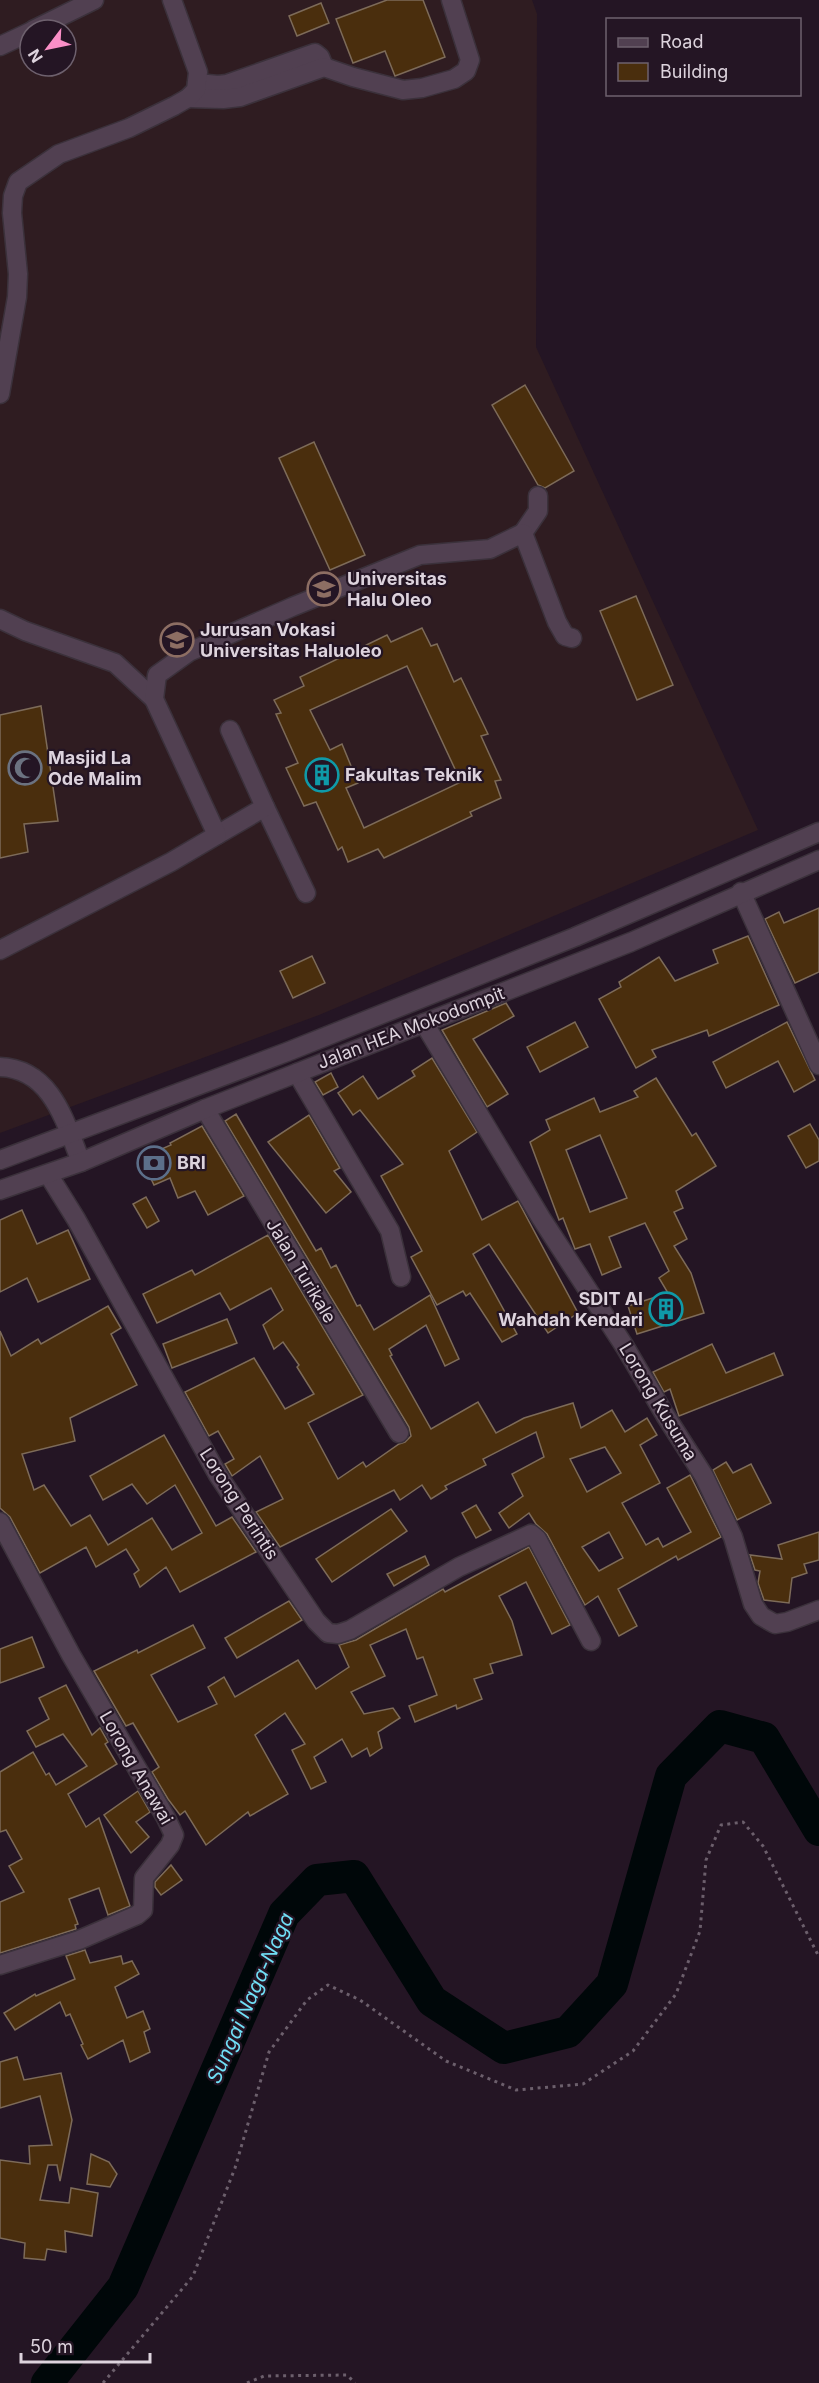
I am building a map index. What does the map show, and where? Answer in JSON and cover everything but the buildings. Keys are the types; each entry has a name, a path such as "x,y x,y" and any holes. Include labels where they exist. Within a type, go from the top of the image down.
{"street":[{"path":"58,18 94,0"},
{"path":"172,0 198,72 193,90"},
{"path":"0,394 17,297 17,264 12,213 13,196 18,182 59,154 129,128 193,90 227,84 315,53 320,57 324,67 403,90 422,88 454,79 466,71 470,60 451,0"},
{"path":"0,46 18,38"},
{"path":"154,699 157,675 189,652 420,555 490,549 523,533 538,512 538,496"},
{"path":"523,533 557,622 565,636 572,638"},
{"path":"0,619 25,631 115,663 154,699 217,835"},
{"path":"230,730 306,893"},
{"path":"0,950 171,862 265,807"},
{"name":"Jalan HEA Mokodompit","path":"0,1160 287,1052 516,960 819,832"},
{"name":"Jalan HEA Mokodompit","path":"0,1190 81,1162 205,1109 631,942 741,892 819,860"},
{"path":"741,892 819,1065"},
{"path":"516,960 526,983"},
{"name":"Lorong Kusuma","path":"424,1023 541,1218 625,1347 664,1415 704,1476 733,1537 753,1604 761,1616 775,1624 819,1610"},
{"path":"0,1067 11,1067 36,1079 51,1093 81,1162"},
{"path":"297,1073 390,1231 401,1276"},
{"name":"Jalan Turikale","path":"205,1109 399,1433"},
{"name":"Lorong Perintis","path":"48,1174 76,1219 218,1475 316,1621 328,1633 338,1634 350,1630 459,1567 526,1534 531,1534 537,1539 591,1641"},
{"name":"Lorong Anawai","path":"0,1522 71,1655 174,1835 170,1845 144,1878 143,1910 137,1915 79,1940 0,1965"}],"path":[{"path":"104,2383 193,2276 235,2168 269,2052 307,2000 328,1985 360,2000 446,2061 516,2090 583,2084 633,2051 676,1994 700,1931 706,1860 721,1825 743,1822 763,1846 819,1957"},
{"path":"246,2383 264,2376 347,2375 355,2383"}],"shaded area":[{"name":"Universitas Halu Oleo","path":"0,0 532,0 537,14 536,347 758,830 319,1015 0,1133"}],"waterway":[{"name":"Sungai Naga-Naga","path":"47,2383 123,2287 284,1914 317,1880 354,1876 432,2001 504,2048 568,2032 612,1984 671,1776 720,1726 764,1738 819,1830"}],"place":[{"name":"Universitas Halu Oleo","path":"324,589"},
{"name":"Jurusan Vokasi Universitas Haluoleo","path":"177,640"},
{"name":"Masjid La Ode Malim","path":"25,768"},
{"name":"Fakultas Teknik","path":"322,775"},
{"name":"BRI","path":"154,1163"},
{"name":"SDIT Al Wahdah Kendari","path":"666,1309"}]}
